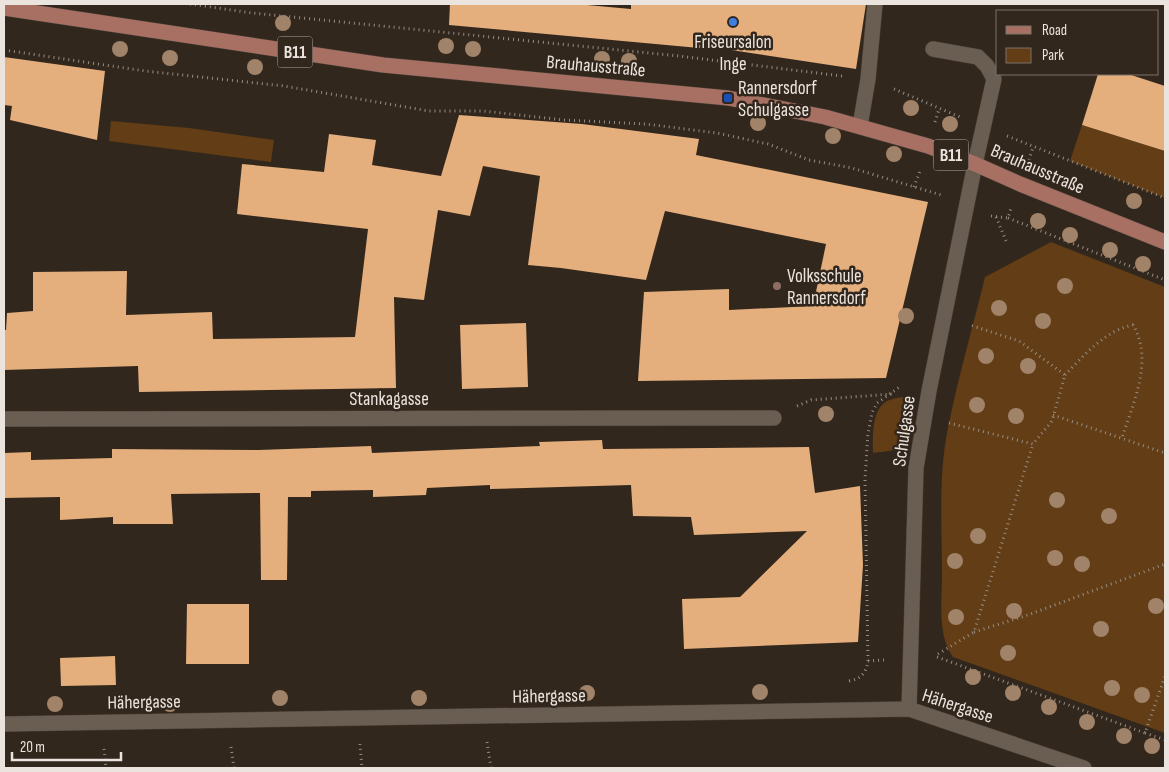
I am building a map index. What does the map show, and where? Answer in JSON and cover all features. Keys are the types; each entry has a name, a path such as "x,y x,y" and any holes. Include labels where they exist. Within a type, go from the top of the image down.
{"main road":[{"name":"Brauhausstraße","path":"4,8 383,65 728,98 860,126 975,164 1165,242"}],"street":[{"path":"860,126 868,79 875,4"},
{"name":"Schulgasse","path":"909,709 916,468 929,391 982,126 994,79 987,66 978,57 933,49"},
{"name":"Stankagasse","path":"4,419 774,418"},
{"name":"Hähergasse","path":"4,724 909,709 1084,768"}],"path":[{"path":"190,4 252,13 680,56 868,79 1033,147 1165,198"},
{"path":"4,50 145,71 284,86 429,110 482,111 564,120 646,124 717,133 768,144 809,160 852,168 942,195 992,217 1008,218 1165,280"},
{"path":"1008,218 1033,147"},
{"path":"940,205 942,195"},
{"path":"995,216 1008,243"},
{"path":"966,323 1019,341 1065,374"},
{"path":"974,632 1033,444 1052,420 1065,374 1087,352 1120,327 1133,325 1137,332 1140,349 1141,376 1122,438"},
{"path":"868,661 866,479 868,433 872,413 877,403 901,387 903,378"},
{"path":"774,418 811,400 892,394"},
{"path":"1053,414 1165,453"},
{"path":"943,423 1033,444"},
{"path":"933,656 974,632 1025,616 1165,564"},
{"path":"933,647 933,656"},
{"path":"933,656 953,661 1165,740"},
{"path":"1145,733 1165,676"},
{"path":"486,741 491,768"},
{"path":"360,743 362,768"},
{"path":"231,746 234,768"},
{"path":"104,749 106,768"}],"green space":[{"path":"111,121 189,128 274,140 271,162 109,141"},
{"path":"1082,125 1165,151 1165,198 1070,161"},
{"path":"1051,242 1165,287 1165,733 953,657 942,628 941,502 945,446 956,390 985,277"},
{"path":"902,397 909,398 896,450 873,453 874,425 878,411 887,401"}],"building":[{"path":"450,4 576,4 631,9 631,4 866,4 856,69 711,47 710,49 449,25"},
{"path":"4,57 105,71 97,140 10,120 12,106 4,105"},
{"path":"1098,75 1131,75 1165,86 1165,151 1082,125"},
{"path":"459,115 582,124 699,139 696,155 928,202 886,378 638,381 644,292 729,289 729,310 813,306 826,244 665,211 646,280 528,265 540,176 483,166 470,216 438,210 424,300 394,297 396,388 139,392 138,366 4,370 4,330 6,330 7,313 33,311 33,272 127,271 126,315 212,312 213,339 355,337 368,229 237,214 242,164 324,172 329,134 376,140 372,165 441,176"},
{"path":"526,323 528,387 462,389 460,325"},
{"path":"602,440 603,449 809,447 815,493 860,486 863,565 858,642 684,649 682,599 740,597 807,531 694,535 691,517 633,516 631,485 490,489 490,485 427,488 426,495 373,497 373,490 311,491 311,497 288,497 287,580 261,580 260,493 171,494 173,524 113,524 113,517 60,520 60,497 4,498 4,453 31,452 31,460 112,458 112,449 259,450 371,446 372,453 540,446 539,442"},
{"path":"187,604 249,604 249,664 186,664"},
{"path":"115,656 116,685 61,686 60,658"}],"place":[{"name":"Friseursalon Inge","path":"733,22"},
{"name":"Rannersdorf Schulgasse","path":"728,98"},
{"name":"Volksschule Rannersdorf","path":"777,286"}]}
